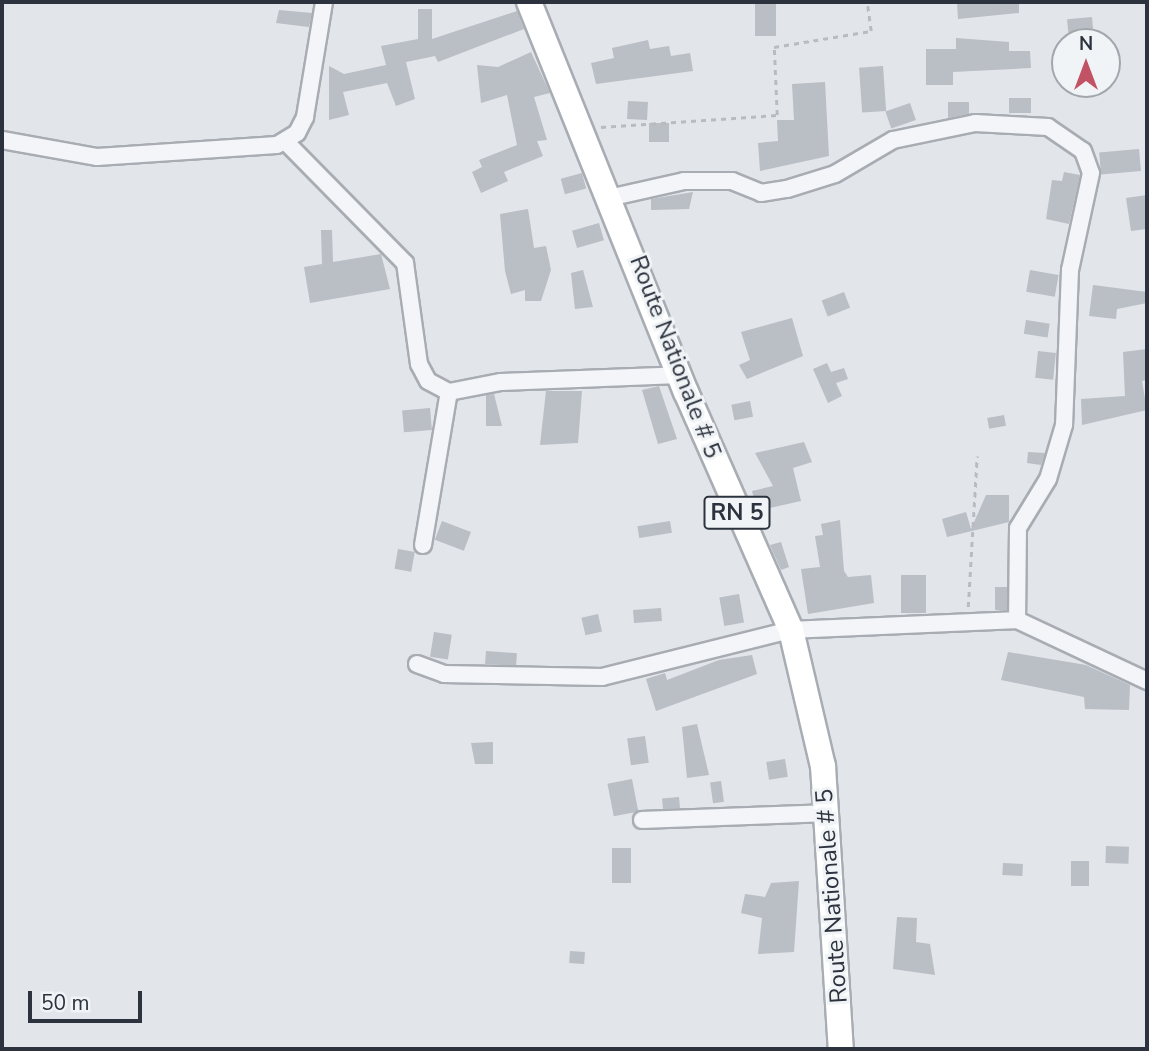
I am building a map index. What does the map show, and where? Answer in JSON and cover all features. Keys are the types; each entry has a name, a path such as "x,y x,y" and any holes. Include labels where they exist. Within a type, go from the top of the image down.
{"main road":[{"name":"Route Nationale # 5","path":"529,2 613,197 680,375 791,630 829,813 841,1049"}],"street":[{"path":"2,140 97,157 258,149 285,141 298,133 309,105 324,2"},
{"path":"613,197 684,181 732,181 761,193 788,189 835,174 893,140 975,123 1048,127 1083,151 1091,173 1070,270 1064,425 1048,479 1018,528 1017,620"},
{"path":"285,141 405,263 419,364 428,381 449,392 501,382 680,375"},
{"path":"423,545 449,392"},
{"path":"417,664 444,674 602,677 791,630 1017,620 1147,681"},
{"path":"642,820 829,813"}],"path":[{"path":"584,130 776,115 774,47 871,31 867,2"},
{"path":"962,622 970,602 977,456"}],"building":[{"path":"755,2 776,2 776,36 755,36"},
{"path":"957,2 1019,2 1019,13 958,19"},
{"path":"418,9 432,9 432,39 517,11 524,29 438,62 435,56 406,62 415,99 396,106 387,83 343,92 349,115 329,120 329,66 344,74 386,65 381,46 418,39"},
{"path":"279,10 312,13 309,27 276,23"},
{"path":"1092,17 1093,28 1068,28 1067,19"},
{"path":"956,38 1009,42 1009,51 1030,51 1031,68 953,72 953,85 926,85 926,49 956,49"},
{"path":"648,40 650,49 669,46 671,56 690,53 693,71 596,84 591,63 614,58 612,48"},
{"path":"531,52 550,93 534,97 547,140 537,141 543,156 504,172 508,181 481,193 472,172 482,167 479,160 517,145 507,95 481,103 477,65 498,67"},
{"path":"883,66 886,111 862,113 859,68"},
{"path":"825,82 829,156 760,171 758,143 778,141 777,120 794,120 792,84"},
{"path":"1009,98 1031,98 1031,113 1009,113"},
{"path":"628,101 648,102 647,120 627,119"},
{"path":"948,102 969,102 969,114 948,118"},
{"path":"910,103 916,120 891,128 885,111"},
{"path":"649,123 669,123 669,142 649,142"},
{"path":"1139,149 1141,171 1101,174 1099,152"},
{"path":"1064,172 1080,175 1069,224 1046,219 1052,180 1062,181"},
{"path":"582,173 586,188 565,194 561,179"},
{"path":"693,192 689,209 651,210 651,199"},
{"path":"1147,195 1147,229 1131,231 1126,198"},
{"path":"528,209 534,248 546,246 551,270 541,301 525,301 525,290 511,294 505,271 500,214"},
{"path":"599,223 604,240 577,248 572,231"},
{"path":"321,230 332,230 333,262 381,254 390,289 310,303 304,267 322,264"},
{"path":"583,270 593,307 575,309 571,273"},
{"path":"1030,270 1059,275 1055,297 1026,292"},
{"path":"1093,285 1147,292 1147,303 1117,309 1116,319 1089,316"},
{"path":"844,292 850,308 828,316 822,301"},
{"path":"792,318 803,356 747,379 739,365 750,360 741,332"},
{"path":"1026,320 1050,324 1048,338 1024,334"},
{"path":"1147,349 1147,380 1142,381 1147,410 1082,425 1081,399 1125,396 1123,352"},
{"path":"1038,351 1056,353 1053,380 1035,378"},
{"path":"827,363 831,372 844,368 848,379 836,383 842,396 828,403 813,369"},
{"path":"659,386 677,439 658,444 642,390"},
{"path":"546,391 582,391 578,443 540,445"},
{"path":"494,394 502,426 486,426 486,395"},
{"path":"750,401 753,417 734,420 731,405"},
{"path":"430,408 432,430 404,432 402,410"},
{"path":"1004,415 1006,426 989,429 987,418"},
{"path":"804,442 812,462 793,468 801,501 757,511 752,491 773,486 755,453"},
{"path":"1028,452 1045,453 1041,465 1027,463"},
{"path":"986,495 1009,495 1009,522 947,537 942,519 966,512 971,529"},
{"path":"840,520 844,571 848,577 871,575 874,603 808,614 801,569 820,567 815,536 823,535 821,524"},
{"path":"442,521 471,532 464,551 435,540"},
{"path":"670,521 672,533 639,538 637,526"},
{"path":"781,542 789,567 781,570 770,545"},
{"path":"398,549 415,552 411,572 395,569"},
{"path":"901,575 926,575 926,613 901,613"},
{"path":"995,587 1007,587 1007,610 995,610"},
{"path":"739,594 744,623 724,626 719,597"},
{"path":"661,608 662,621 634,623 633,610"},
{"path":"598,614 602,632 585,635 581,618"},
{"path":"434,632 452,635 448,660 430,657"},
{"path":"486,651 517,653 516,666 485,664"},
{"path":"1008,652 1086,665 1130,685 1129,710 1085,709 1084,697 1001,680"},
{"path":"752,655 757,674 656,711 646,679 665,673 667,680 719,660"},
{"path":"697,724 709,775 687,778 682,727"},
{"path":"645,736 649,763 631,765 627,739"},
{"path":"493,742 493,764 475,764 471,743"},
{"path":"785,759 788,777 769,780 766,762"},
{"path":"632,779 638,811 614,816 607,784"},
{"path":"721,781 724,802 713,803 710,783"},
{"path":"679,797 680,808 663,809 662,798"},
{"path":"1106,846 1129,847 1128,864 1105,863"},
{"path":"612,848 631,848 631,883 612,883"},
{"path":"1071,861 1089,861 1089,886 1071,886"},
{"path":"1003,863 1023,864 1022,876 1002,875"},
{"path":"799,881 794,952 758,954 762,918 741,913 745,894 765,897 771,883"},
{"path":"897,917 917,918 916,942 930,944 935,975 893,969"},
{"path":"570,951 585,952 584,964 569,963"}]}
